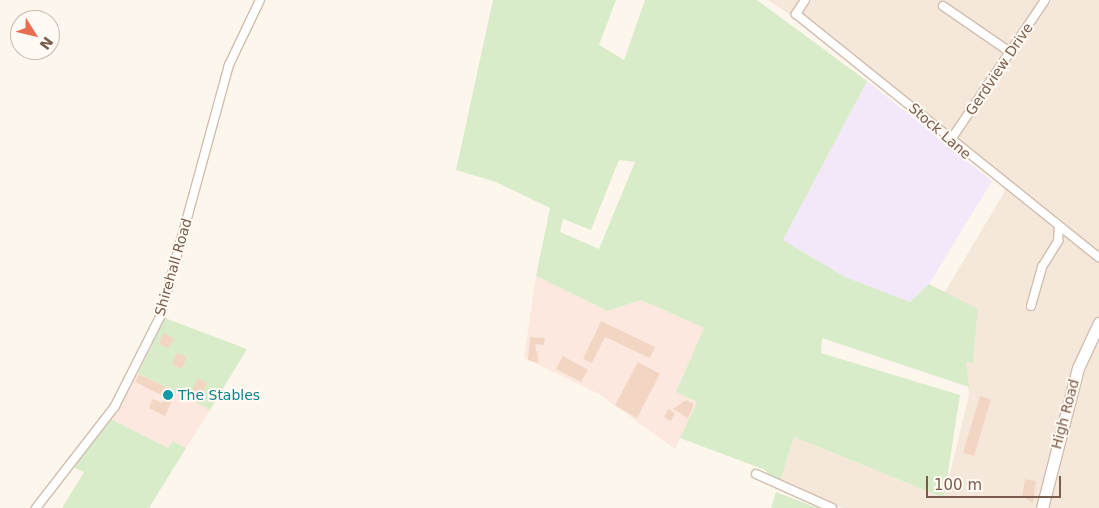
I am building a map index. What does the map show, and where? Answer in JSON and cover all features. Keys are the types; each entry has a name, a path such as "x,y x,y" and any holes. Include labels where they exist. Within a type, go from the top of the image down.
{"main road":[{"name":"High Road","path":"1042,508 1078,368 1099,322"}],"street":[{"name":"Shirehall Road","path":"36,508 115,406 160,317 229,65 260,0"},
{"name":"Stock Lane","path":"805,0 796,14 952,138 1059,228 1099,258"},
{"name":"Gerdview Drive","path":"952,138 1045,0"},
{"path":"943,6 1010,52"},
{"path":"1031,306 1042,267 1058,241 1059,228"},
{"path":"756,474 832,508"}],"shaded area":[{"path":"768,0 1099,0 1099,508 843,508 779,485 794,437 944,498 969,395 965,361 973,363 978,309 943,295 1005,191 989,163 877,74"},
{"path":"867,81 992,181 929,284 910,302 845,277 783,240"},
{"path":"536,276 607,311 641,300 704,328 676,392 697,402 675,449 599,394 524,358"},
{"path":"138,373 210,410 186,448 173,441 168,448 111,419"}],"green space":[{"path":"493,0 616,0 599,45 624,60 645,0 757,0 867,81 783,240 845,277 910,302 929,284 978,309 973,363 966,362 969,387 822,338 821,353 960,395 944,498 794,437 779,485 765,470 680,438 697,402 676,392 704,328 641,300 607,311 536,276 550,208 496,182 456,170","holes":["619,160 635,162 599,249 560,232 563,219 591,230"]},
{"path":"165,318 247,349 210,410 138,373"},
{"path":"111,419 168,448 173,441 186,448 149,508 62,508 84,472 70,466"},
{"path":"776,492 818,508 771,508"}],"building":[{"path":"601,321 655,347 650,358 605,337 592,363 583,359"},
{"path":"163,333 174,338 169,348 159,344"},
{"path":"530,337 545,338 544,345 535,344 539,363 528,360"},
{"path":"177,353 187,357 182,369 172,364"},
{"path":"563,356 588,370 581,382 556,369"},
{"path":"638,362 660,374 637,418 615,405"},
{"name":"The Stables","path":"139,374 176,392 165,416 149,408 153,399 162,403 165,397 135,382"},
{"path":"198,378 207,383 198,402 189,397"},
{"path":"980,396 991,399 974,456 963,453"},
{"path":"686,400 694,404 688,418 673,409"},
{"path":"668,409 675,413 671,421 664,417"},
{"path":"1025,479 1036,481 1033,503 1022,496"}],"place":[{"name":"The Stables","path":"168,395"}]}
